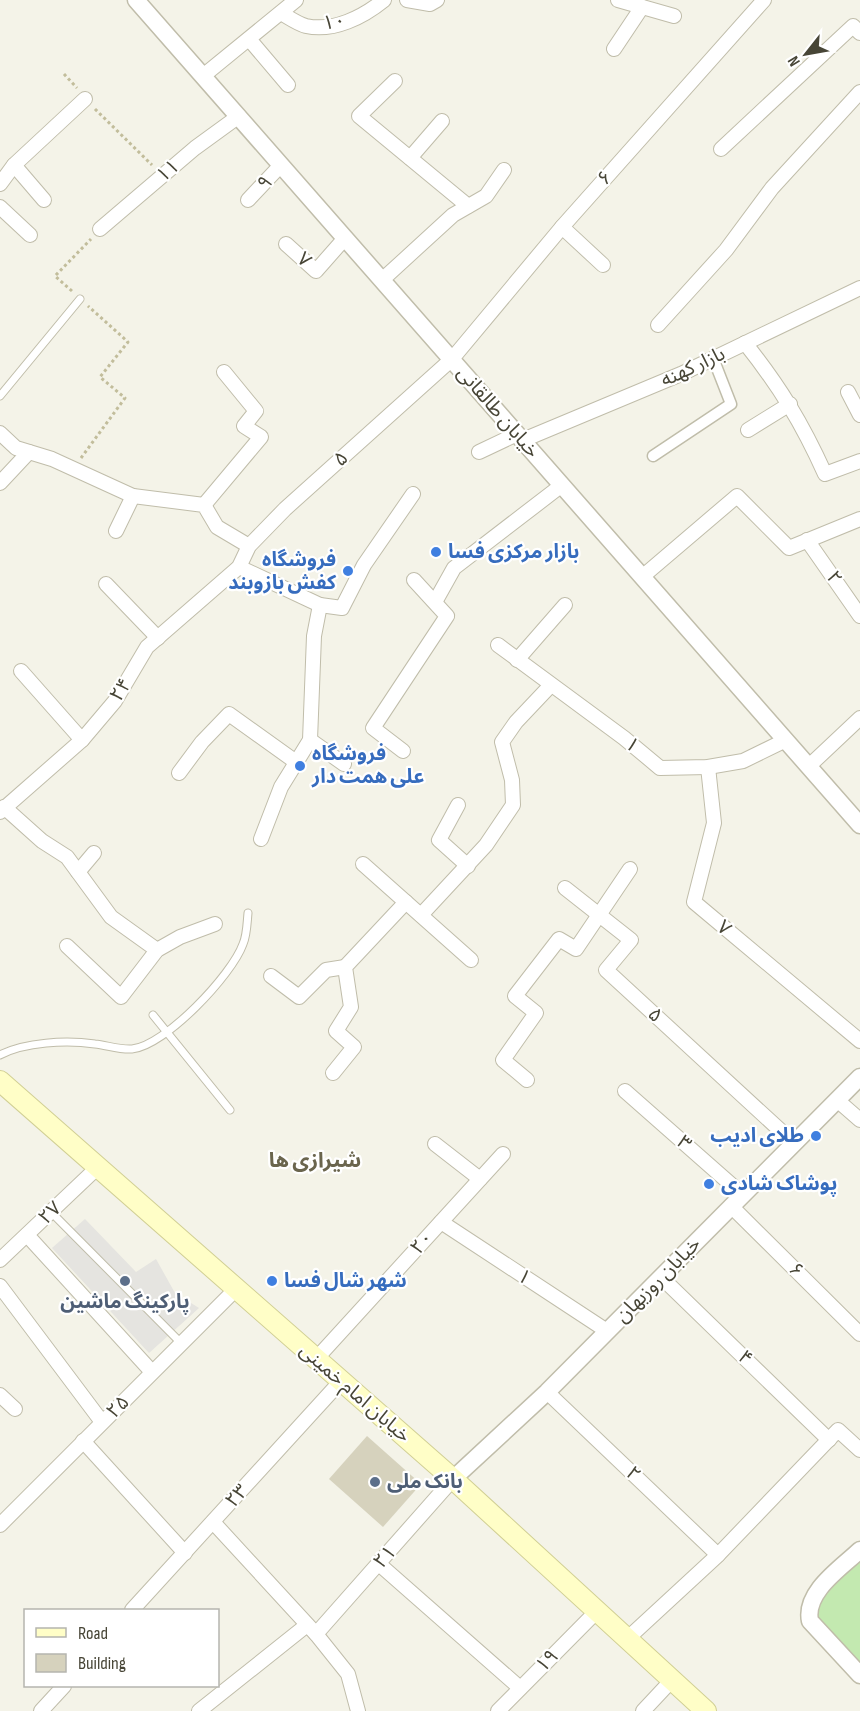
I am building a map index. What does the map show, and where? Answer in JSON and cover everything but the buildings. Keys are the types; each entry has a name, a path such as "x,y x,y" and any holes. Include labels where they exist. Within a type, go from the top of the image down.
{"main road":[{"name":"خیابان امام خمینی","path":"0,1081 453,1479 706,1711"}],"street":[{"name":"خیابان طالقانی","path":"136,0 860,825"},
{"name":"۱۰","path":"203,76 296,0"},
{"name":"۱۰","path":"281,13 306,26 337,25 363,17 384,0"},
{"path":"407,0 430,4 437,0"},
{"path":"618,0 674,16"},
{"name":"۶","path":"452,359 562,227 764,0"},
{"path":"614,49 642,7"},
{"path":"722,150 853,26 860,33"},
{"path":"249,39 288,85"},
{"path":"395,81 359,116 468,206"},
{"path":"658,325 726,250 772,188 860,92"},
{"path":"0,184 14,165 86,99"},
{"name":"۱۱","path":"100,229 238,116"},
{"path":"410,158 442,121"},
{"path":"14,165 44,200"},
{"name":"۹","path":"248,200 281,165"},
{"path":"382,280 453,215 486,196 504,170"},
{"path":"0,207 30,235"},
{"path":"562,227 603,265"},
{"name":"۷","path":"286,244 316,271 345,238"},
{"name":"بازار کهنه","path":"479,452 713,358 860,288"},
{"path":"745,343 790,404 825,474 860,461"},
{"path":"653,456 731,404 713,358"},
{"name":"۵","path":"239,567 249,546 285,508 452,359"},
{"path":"204,505 261,437 244,426 256,411 224,372"},
{"path":"848,392 859,410"},
{"path":"748,430 790,404"},
{"path":"0,433 16,448 52,459 133,496 204,505"},
{"path":"0,483 28,452"},
{"path":"435,602 454,568 562,485"},
{"path":"239,567 320,605 342,608 364,565 412,494"},
{"path":"116,531 133,496"},
{"path":"642,577 736,496 789,548 860,519"},
{"path":"204,505 217,527 249,546"},
{"name":"۲","path":"807,540 860,616"},
{"name":"۲۴","path":"2,810 82,740 115,701 147,647 239,567"},
{"path":"403,751 373,728 447,616 414,580"},
{"path":"106,584 158,638"},
{"path":"261,839 281,787 309,740 314,636 320,605"},
{"path":"517,660 565,605"},
{"name":"۱","path":"498,645 660,768 708,767 743,761 786,740"},
{"path":"21,671 82,740"},
{"path":"421,915 486,845 513,806 512,780 502,742 516,722 551,685"},
{"path":"179,773 202,742 230,714 296,762"},
{"path":"809,766 860,718"},
{"path":"309,740 344,764"},
{"name":"۷","path":"708,767 714,823 694,902 860,1041"},
{"path":"458,806 438,840 468,866"},
{"path":"2,810 67,857 111,917 157,950"},
{"path":"78,872 94,853"},
{"path":"363,864 471,960"},
{"path":"527,1080 503,1060 536,1013 515,996 560,939 576,949 630,869"},
{"name":"۵","path":"565,888 631,940 606,970 794,1143"},
{"path":"270,976 299,997 326,970 345,967 406,902"},
{"path":"67,946 121,997 157,950 180,937 215,924"},
{"path":"333,1073 354,1047 336,1031 351,1007 345,967"},
{"name":"خیابان روزبهان","path":"453,1479 547,1392 860,1077"},
{"name":"۳","path":"625,1091 737,1201"},
{"path":"837,1100 860,1120"},
{"path":"435,1144 480,1179"},
{"name":"۲۰","path":"316,1359 503,1154"},
{"name":"۲۷","path":"1,1258 98,1167"},
{"name":"۶","path":"737,1201 860,1334"},
{"name":"۱","path":"441,1222 607,1331"},
{"path":"27,1235 152,1372"},
{"name":"۴","path":"662,1277 830,1440"},
{"path":"0,1286 102,1422"},
{"name":"۲۵","path":"0,1525 236,1288"},
{"name":"۲۳","path":"134,1609 341,1381"},
{"name":"۲","path":"547,1392 718,1556"},
{"path":"0,1395 15,1409"},
{"path":"627,1639 718,1556 838,1431 860,1450"},
{"path":"83,1441 185,1553"},
{"name":"۲۱","path":"199,1711 312,1630 379,1563 453,1479"},
{"path":"213,1522 312,1630 348,1674 358,1711"},
{"path":"860,1550 813,1596 808,1613 810,1621 860,1675"},
{"path":"379,1563 520,1688"},
{"name":"۱۹","path":"498,1711 597,1611"},
{"path":"643,1711 672,1680"},
{"path":"43,1710 63,1687"}],"lane":[{"path":"0,396 81,299"},
{"path":"0,1055 15,1048 50,1044 92,1043 132,1050 166,1032 195,1008 228,972 244,944 248,912"},
{"path":"153,1015 230,1110"},
{"path":"51,1212 181,1343"}],"path":[{"path":"64,74 163,176"},
{"path":"72,469 125,398 100,377 128,342 55,276 100,229"}],"green space":[{"path":"860,1560 860,1666 829,1633 818,1613 820,1604 828,1593"}],"shaded area":[{"name":"پارکینگ ماشین","path":"85,1219 136,1272 156,1259 175,1293 199,1308 149,1353 52,1248"}],"place":[{"name":"بازار مرکزی فسا","path":"436,552"},
{"name":"فروشگاه کفش بازوبند","path":"348,571"},
{"name":"فروشگاه علی همت دار","path":"300,766"},
{"name":"طلای ادیب","path":"816,1136"},
{"name":"پوشاک شادی","path":"709,1184"},
{"name":"پارکینگ ماشین","path":"125,1281"},
{"name":"شهر شال فسا","path":"272,1281"},
{"name":"بانک ملی","path":"375,1482"}],"district":[{"name":"شیرازی ها","path":"315,1160"}]}
